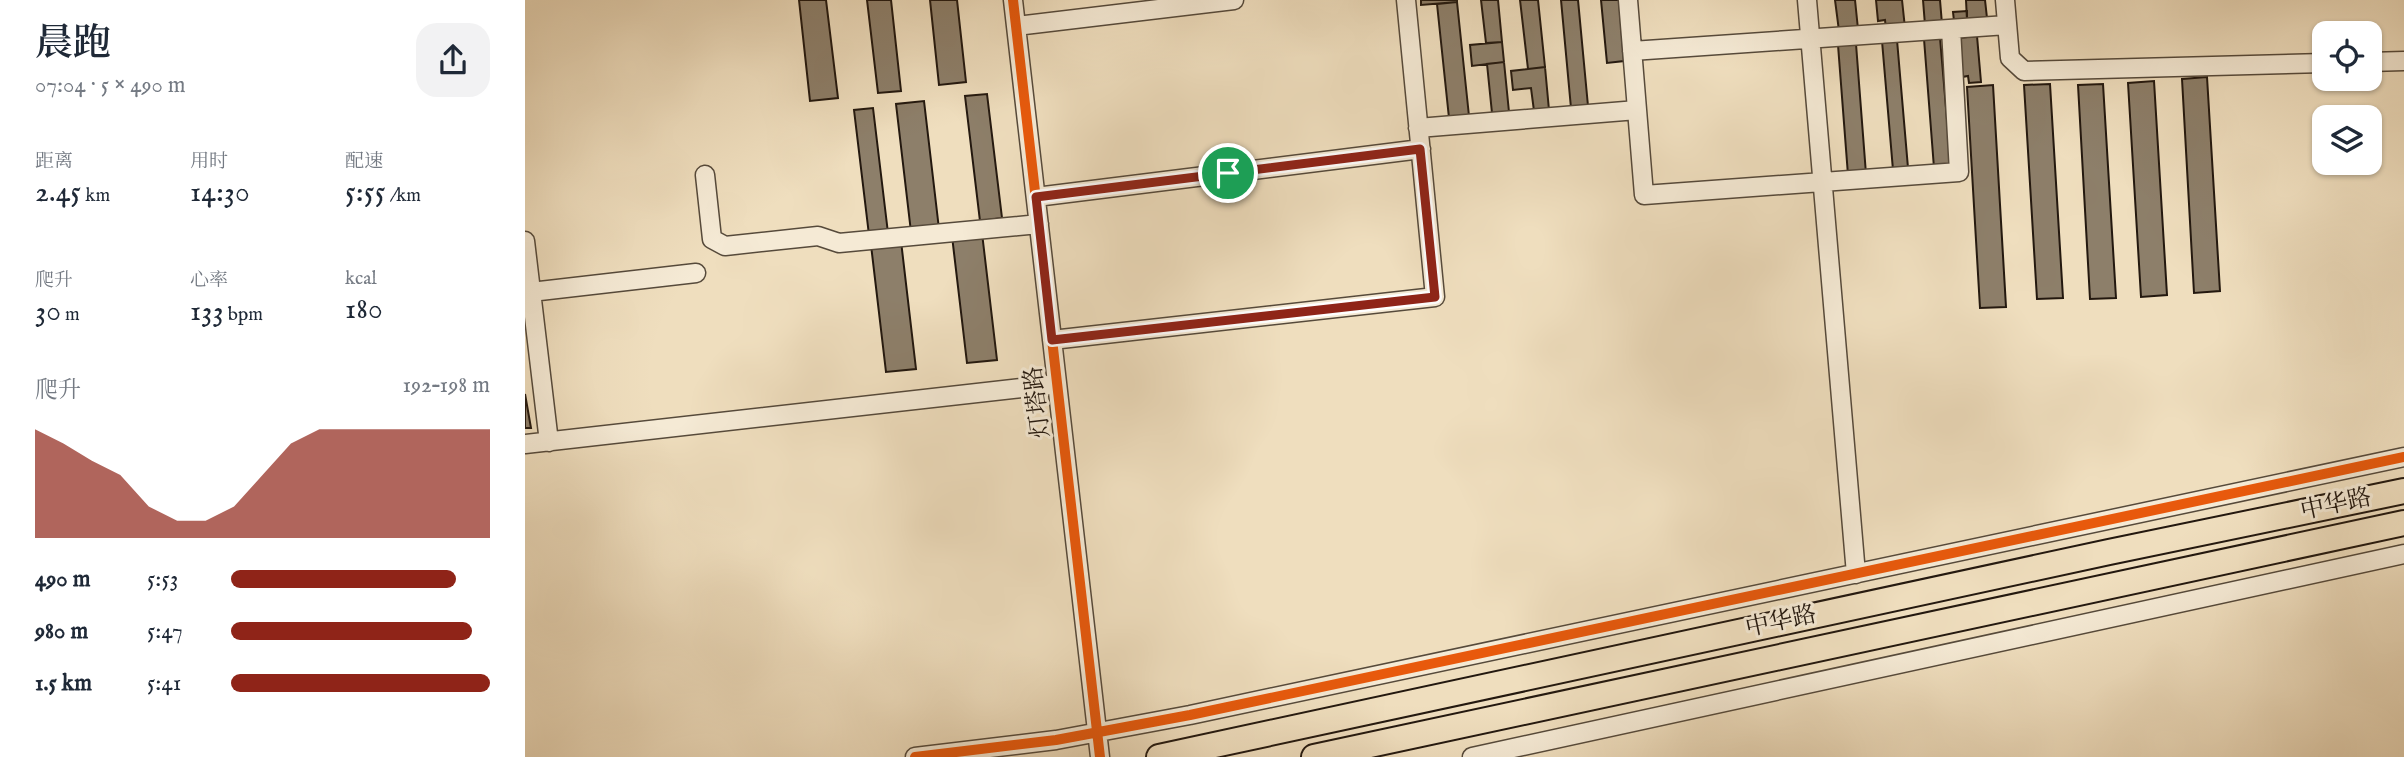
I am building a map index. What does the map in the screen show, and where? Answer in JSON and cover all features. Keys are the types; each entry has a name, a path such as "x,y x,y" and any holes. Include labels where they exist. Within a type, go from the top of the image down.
{"highway":[{"name":"中华路","path":"1159,757 2404,491"},
{"name":"中华路","path":"1314,757 2404,523"}],"street":[{"name":"灯塔路","path":"1013,0 1100,757"},
{"path":"1016,26 1234,0"},
{"path":"1052,340 1435,297 1406,0"},
{"path":"1628,0 1644,195 1959,172 1951,29"},
{"path":"1807,0 1856,574"},
{"path":"2005,0 2010,58 2024,71 2312,64"},
{"path":"1632,51 2007,25"},
{"path":"2382,62 2404,61"},
{"path":"1418,128 1637,110"},
{"path":"1036,197 1420,149"},
{"path":"705,176 712,239 725,246 818,236 839,243 1039,224"},
{"path":"525,241 531,292 530,329 549,442"},
{"path":"531,292 696,274"},
{"path":"525,444 1057,384"},
{"path":"915,757 1097,732 2404,457"},
{"path":"1472,757 2404,554"}],"building":[{"path":"799,0 826,0 838,98 810,101"},
{"path":"867,0 891,0 901,91 878,93"},
{"path":"930,0 957,0 966,82 939,85"},
{"path":"1421,0 1457,0 1457,2 1421,5"},
{"path":"1481,0 1498,0 1502,42 1486,43"},
{"path":"1520,0 1538,0 1545,67 1528,69"},
{"path":"1561,0 1578,0 1588,106 1571,108"},
{"path":"1601,0 1619,0 1624,61 1607,63"},
{"path":"1835,0 1855,0 1858,29 1839,31"},
{"path":"1876,0 1902,0 1905,28 1886,29 1885,20 1878,21"},
{"path":"1923,0 1940,0 1942,24 1925,25"},
{"path":"1966,0 1985,0 1987,18 1967,20"},
{"path":"1457,2 1469,116 1449,118 1437,4"},
{"path":"1967,11 1967,20 1954,21 1953,12"},
{"path":"1977,36 1981,82 1969,83 1968,76 1962,77 1958,38"},
{"path":"1940,38 1951,166 1934,168 1924,39"},
{"path":"1897,40 1908,168 1893,170 1882,41"},
{"path":"1502,42 1504,62 1472,66 1470,45"},
{"path":"1856,44 1866,174 1848,175 1838,45"},
{"path":"1504,62 1509,112 1492,113 1487,64"},
{"path":"1545,67 1549,110 1534,111 1531,88 1513,90 1511,71"},
{"path":"2207,77 2220,291 2194,293 2182,79"},
{"path":"2154,81 2167,295 2141,297 2128,83"},
{"path":"2050,84 2063,298 2037,299 2024,85"},
{"path":"2103,84 2116,298 2090,299 2078,85"},
{"path":"1993,85 2006,307 1980,308 1967,87"},
{"path":"987,94 1002,218 980,221 965,96"},
{"path":"924,101 939,229 911,232 896,104"},
{"path":"873,108 888,233 869,235 854,110"},
{"path":"982,233 997,360 967,363 952,236"},
{"path":"901,241 916,369 886,372 871,245"},
{"path":"525,394 531,428 525,428"}],"cycle path":[{"path":"1013,0 1100,757"},
{"path":"915,757 1056,740 1190,715 2404,457"}],"route":[{"path":"1420,149 1435,297 1052,340 1036,197 1228,173 1420,149"}]}
